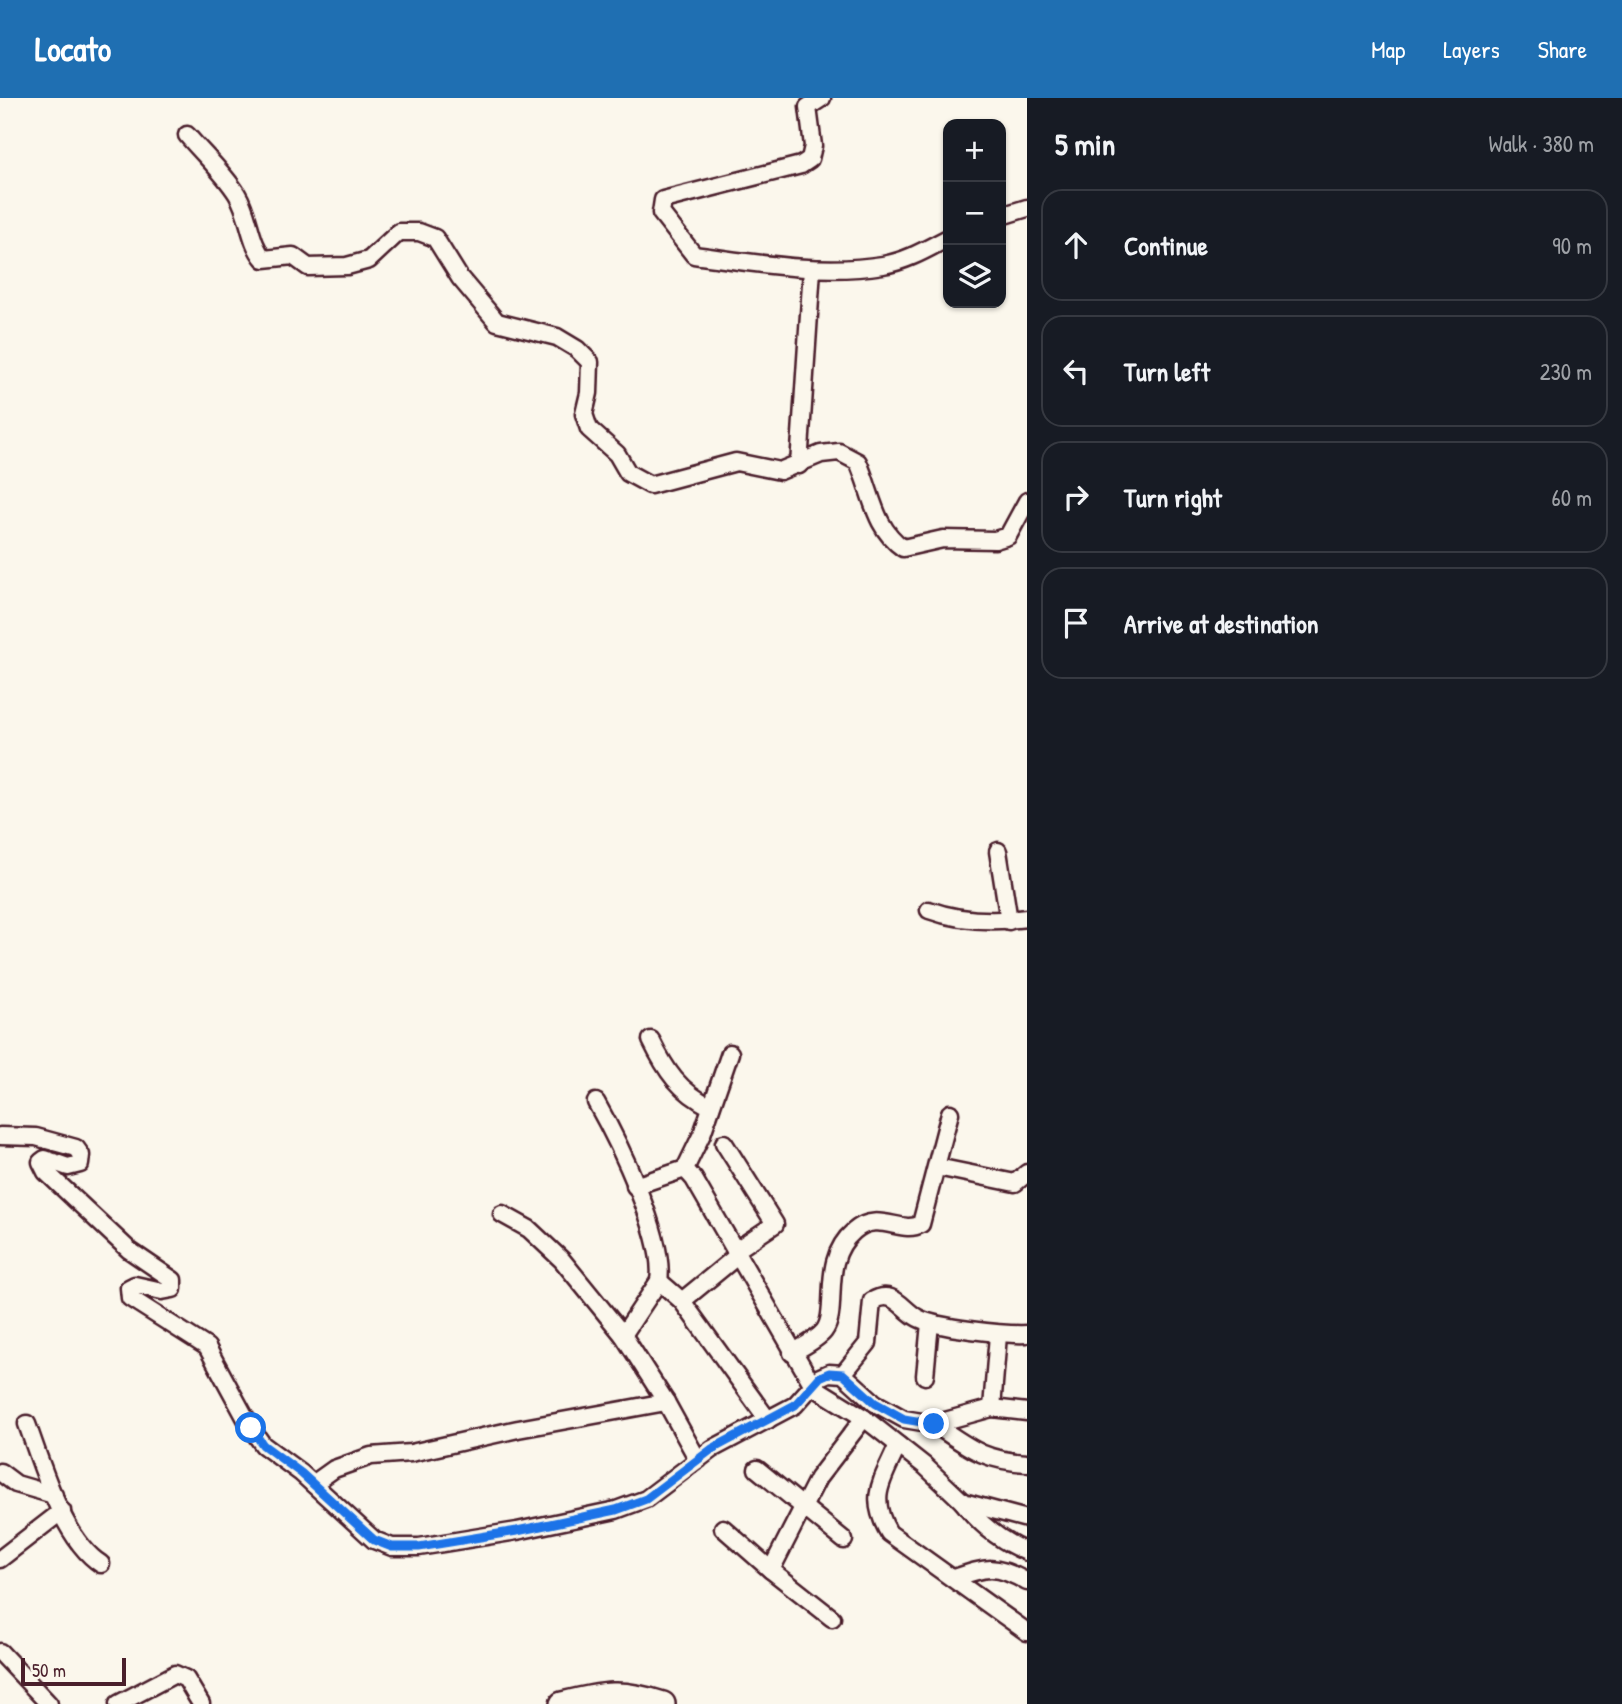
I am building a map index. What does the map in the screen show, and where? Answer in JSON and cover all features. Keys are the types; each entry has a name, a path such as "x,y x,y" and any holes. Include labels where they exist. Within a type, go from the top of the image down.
{"street":[{"path":"822,98 808,107 813,146 810,159 801,164 663,200 661,213 694,255 812,269 883,265 912,257 943,241"},
{"path":"187,135 237,194 249,219 256,251 264,259 293,256 308,267 332,268 369,260 399,232 419,232 435,238 460,278 497,322 557,337 577,349 590,362 589,393 584,414 589,429 617,454 628,473 650,485 736,462 780,471 821,454 839,452 858,463 881,528 903,548 943,539 995,540 1008,536 1027,501"},
{"path":"1006,214 1027,208"},
{"path":"799,465 812,269"},
{"path":"998,851 1009,921"},
{"path":"929,910 946,916 1009,921 1027,918"},
{"path":"651,1040 668,1074 689,1096 711,1107"},
{"path":"635,1186 685,1169 730,1053"},
{"path":"596,1102 616,1138 662,1265 659,1281 623,1335"},
{"path":"793,1353 823,1332 828,1321 831,1269 853,1231 872,1220 916,1226 921,1224 950,1113"},
{"path":"0,1136 36,1137 76,1148 81,1155 80,1164 68,1167 45,1159 41,1162 46,1172 129,1250 173,1280 173,1289 162,1292 135,1285 129,1288 130,1298 207,1347 263,1445 313,1484 374,1540 392,1547 419,1547 517,1531 616,1510 646,1499 698,1460 795,1405 814,1387 820,1377 829,1373 843,1374 875,1403 904,1419 934,1424 982,1456 997,1461 1027,1463"},
{"path":"682,1301 736,1253 775,1224 724,1143"},
{"path":"937,1167 1015,1183 1027,1173"},
{"path":"685,1169 694,1179 814,1387 864,1418 963,1503 975,1518 997,1536 1027,1552"},
{"path":"502,1214 529,1228 562,1260 623,1335 666,1402 698,1460"},
{"path":"659,1281 682,1301 768,1420"},
{"path":"843,1374 868,1343 873,1301 880,1296 894,1297 918,1318 930,1322 998,1335 1027,1334"},
{"path":"925,1376 930,1322"},
{"path":"992,1408 998,1335"},
{"path":"313,1484 334,1469 371,1456 411,1453 666,1402"},
{"path":"934,1424 992,1408 1027,1412"},
{"path":"771,1570 818,1478 864,1418"},
{"path":"27,1424 62,1511 83,1546 101,1564"},
{"path":"898,1445 876,1496 878,1514 889,1532 1027,1632"},
{"path":"757,1469 802,1509 844,1540"},
{"path":"0,1472 16,1484 54,1495"},
{"path":"963,1503 1027,1519"},
{"path":"0,1559 62,1511"},
{"path":"723,1528 832,1618"},
{"path":"954,1578 997,1567 1027,1582"},
{"path":"0,1652 50,1704"},
{"path":"118,1704 175,1674 186,1679 201,1704"},
{"path":"562,1704 603,1700 631,1693 663,1704"}],"route":[{"path":"251,1428 263,1445 301,1473 374,1540 392,1547 419,1547 517,1531 616,1510 646,1499 712,1449 785,1412 814,1387 820,1377 829,1373 843,1374 875,1403 904,1419 934,1424"}]}
